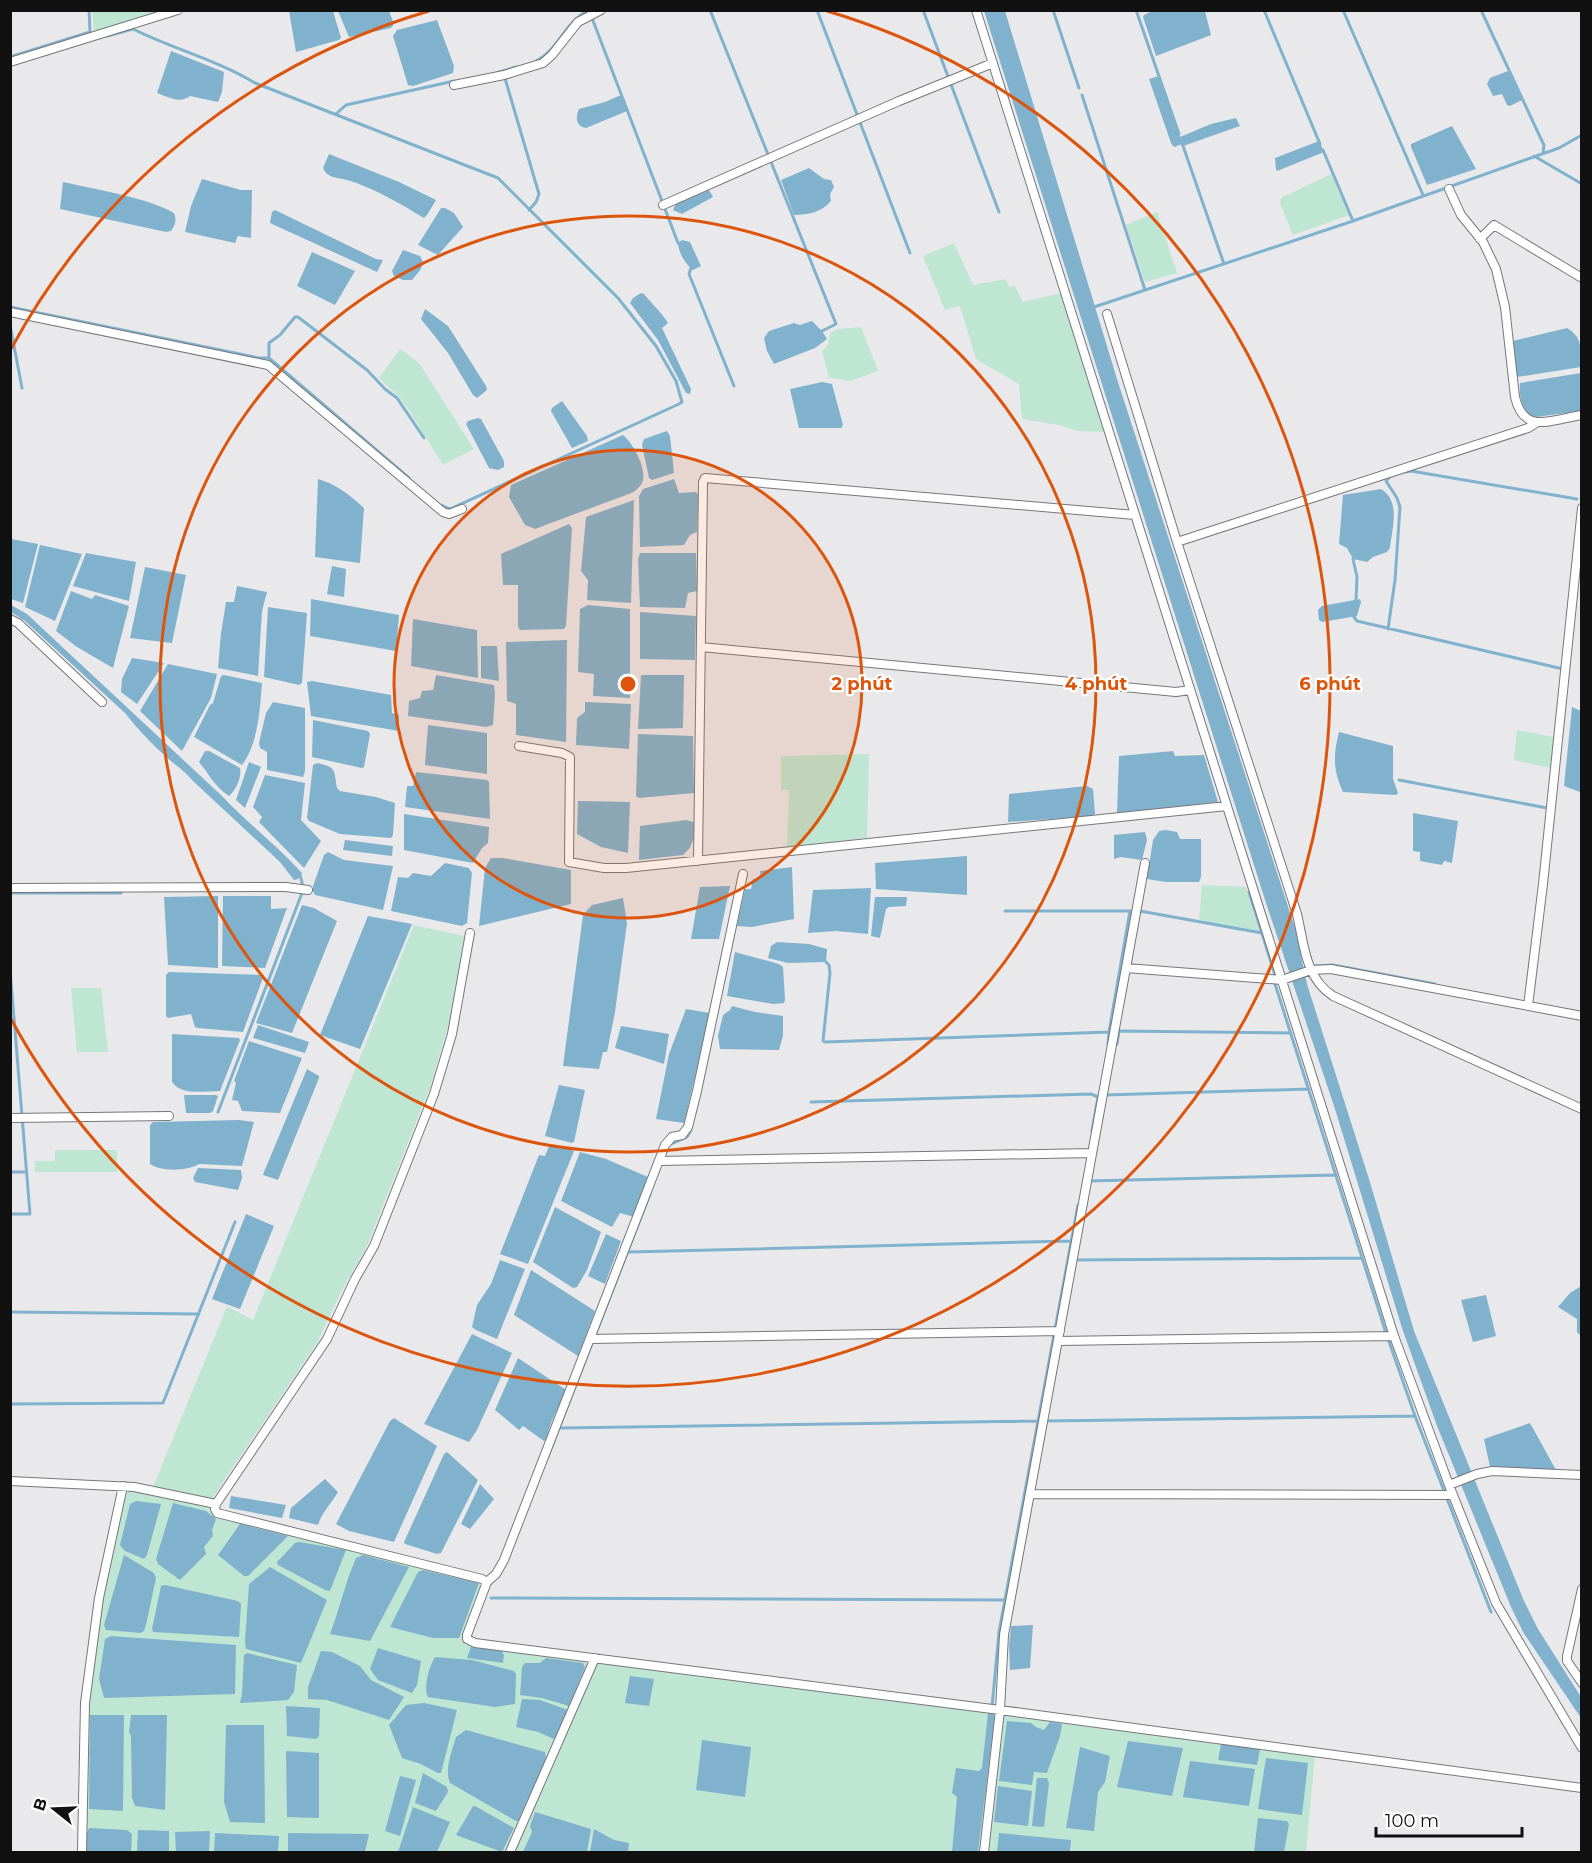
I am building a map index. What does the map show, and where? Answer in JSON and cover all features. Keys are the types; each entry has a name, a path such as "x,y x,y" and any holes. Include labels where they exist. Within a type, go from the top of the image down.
{"street":[{"path":"10,62 178,10"},
{"path":"454,84 504,75 543,63 578,22 601,10"},
{"path":"976,10 1190,690 1285,979 1394,1336 1452,1484 1453,1495 1503,1618 1581,1748"},
{"path":"663,205 899,101 993,63"},
{"path":"1449,189 1461,215 1490,254 1501,288 1516,405 1524,417 1536,423"},
{"path":"1480,239 1494,225 1581,278"},
{"path":"10,312 268,365 443,512 449,514 462,509"},
{"path":"1107,314 1177,542 1297,914 1302,948 1310,971 1320,986 1333,996 1581,1109"},
{"path":"1177,542 1528,428 1536,423 1581,415"},
{"path":"699,861 703,482 705,478 1135,515"},
{"path":"1528,1006 1580,541 1581,508"},
{"path":"10,619 18,623 102,702"},
{"path":"701,647 1176,692 1190,690"},
{"path":"519,746 562,753 570,757 569,862 614,868 1227,806"},
{"path":"984,1852 1000,1710 1004,1635 1145,863"},
{"path":"743,874 688,1127 682,1135 672,1137 667,1141 504,1560 496,1574 487,1582 467,1635 470,1642 1581,1788"},
{"path":"10,888 286,887 308,890"},
{"path":"470,933 454,1025 440,1074 374,1246 351,1287 327,1339 216,1504 215,1509 222,1515 336,1541 487,1582"},
{"path":"1126,968 1285,979 1310,971 1331,969 1581,1016"},
{"path":"10,1118 169,1116"},
{"path":"659,1161 1092,1153"},
{"path":"590,1339 1060,1331"},
{"path":"1058,1341 1394,1336"},
{"path":"1452,1484 1492,1471 1581,1475"},
{"path":"10,1481 123,1486 216,1504"},
{"path":"82,1852 85,1703 99,1598 123,1486"},
{"path":"1031,1494 1453,1495"},
{"path":"1581,1590 1567,1656 1567,1660 1581,1683"},
{"path":"510,1852 595,1658"}],"green space":[{"path":"92,11 167,11 94,32"},
{"path":"1331,174 1349,215 1293,235 1280,203 1281,198"},
{"path":"1157,212 1177,273 1145,282 1126,225"},
{"path":"954,243 973,285 1006,279 1009,287 1015,286 1023,302 1061,293 1104,432 1078,431 1059,425 1022,419 1019,384 976,359 960,306 945,310 923,256"},
{"path":"861,327 878,371 851,381 829,378 822,351 828,345 830,333 837,329"},
{"path":"400,349 419,363 474,449 443,465 408,409 379,378"},
{"path":"1517,730 1554,737 1550,768 1514,760"},
{"path":"869,754 867,838 787,847 789,790 781,790 781,756"},
{"path":"1202,885 1246,887 1259,931 1199,920"},
{"path":"414,925 464,936 449,1023 430,1087 367,1246 345,1284 317,1343 211,1500 153,1487 226,1309 228,1307 253,1320"},
{"path":"71,988 101,988 108,1052 77,1052"},
{"path":"55,1150 117,1150 117,1172 35,1172 35,1161 55,1161"},
{"path":"136,1490 207,1505 211,1508 484,1583 463,1637 465,1645 585,1661 588,1665 507,1852 85,1852 86,1717 102,1598 124,1493"},
{"path":"596,1662 997,1713 981,1852 514,1852"},
{"path":"1004,1714 1315,1756 1306,1852 988,1852"}],"water":[{"path":"1154,10 1205,11 1211,35 1156,56 1143,17"},
{"path":"289,11 333,11 341,38 296,52"},
{"path":"338,11 389,11 394,24 391,28 349,37"},
{"path":"984,11 1005,11 1117,379 1295,928 1307,984 1414,1331 1524,1601 1538,1629 1581,1697 1581,1718 1523,1632 1511,1607 1437,1426 1402,1328 1335,1109 1266,903"},
{"path":"437,20 454,66 453,73 413,86 408,85 393,36 397,30"},
{"path":"171,51 224,72 222,92 218,102 190,96 178,100 157,93"},
{"path":"1508,71 1522,100 1510,106 1507,105 1502,94 1493,96 1487,84 1490,78"},
{"path":"1159,76 1180,137 1211,124 1236,118 1240,126 1174,147 1149,79"},
{"path":"621,95 627,111 586,128 578,123 579,109"},
{"path":"1452,126 1476,169 1427,185 1411,144"},
{"path":"1319,141 1324,152 1277,171 1275,158"},
{"path":"329,154 399,182 436,200 424,218 377,192 327,174 323,168"},
{"path":"809,168 824,179 831,180 834,187 830,194 831,201 814,212 794,215 781,180"},
{"path":"202,179 241,190 252,190 251,238 238,236 235,243 185,232 191,206"},
{"path":"63,182 121,194 163,208 174,213 174,225 171,231 166,232 60,209"},
{"path":"709,190 713,197 682,214 673,210 676,203"},
{"path":"441,208 454,213 463,227 438,255 418,245"},
{"path":"275,210 376,259 383,260 377,272 270,223 272,212"},
{"path":"682,240 690,242 701,266 693,270 685,262 678,247 678,243"},
{"path":"403,250 420,256 423,262 421,269 412,280 403,280 394,276 392,271"},
{"path":"312,252 355,271 335,305 297,286"},
{"path":"641,293 668,323 662,328 691,389 690,394 686,393 658,340 630,303"},
{"path":"425,309 448,326 486,386 487,390 477,398 448,353 421,319"},
{"path":"812,321 827,339 815,348 774,364 767,351 764,338 769,331 794,323 800,325"},
{"path":"1567,328 1578,340 1581,350 1581,367 1517,377 1513,341"},
{"path":"1581,373 1581,411 1536,417 1524,408 1520,383"},
{"path":"822,382 832,384 843,425 841,428 799,428 790,389"},
{"path":"562,401 587,436 588,441 572,448 551,411"},
{"path":"478,418 481,419 504,461 504,467 498,470 489,468 466,424"},
{"path":"667,431 670,436 674,473 652,480 649,478 642,445 644,439"},
{"path":"623,435 635,449 643,469 642,482 634,492 535,529 525,525 509,497 511,485"},
{"path":"318,479 342,490 364,508 360,563 315,557"},
{"path":"674,479 679,493 696,492 698,495 697,532 690,535 684,545 640,547 639,496 643,489"},
{"path":"1381,489 1391,500 1393,508 1390,548 1387,552 1367,562 1353,559 1347,548 1339,544 1343,495"},
{"path":"634,500 631,603 587,600 588,580 581,571 586,517"},
{"path":"569,524 572,528 566,626 564,629 520,630 518,627 518,585 503,585 501,554"},
{"path":"11,539 38,544 23,603 11,599"},
{"path":"40,545 82,554 55,621 25,607"},
{"path":"86,553 136,562 129,601 73,586"},
{"path":"640,553 696,553 697,591 688,593 685,608 640,607 638,559"},
{"path":"332,566 346,569 344,597 327,594"},
{"path":"145,567 186,575 172,643 130,638"},
{"path":"237,586 267,592 262,611 258,676 218,668 226,602 234,602"},
{"path":"71,591 92,599 95,595 129,606 113,668 77,647 56,631"},
{"path":"311,599 399,615 396,651 310,636"},
{"path":"1360,599 1357,616 1322,622 1319,620 1318,610 1322,606"},
{"path":"11,605 27,614 282,853 302,873 298,879 294,880 280,862 159,750 125,713 25,621 11,612"},
{"path":"588,605 630,609 630,698 593,696 594,674 578,672 580,609"},
{"path":"268,607 307,613 302,683 299,685 264,677"},
{"path":"640,612 696,616 695,660 640,659"},
{"path":"413,619 477,630 478,678 411,666"},
{"path":"567,640 566,742 516,735 516,704 507,701 506,642"},
{"path":"481,646 497,646 499,681 481,678"},
{"path":"132,658 164,663 137,704 121,692 122,679"},
{"path":"168,664 217,674 211,698 182,751 140,711"},
{"path":"436,675 494,685 493,725 486,727 408,716 409,701 420,698 422,691 433,690"},
{"path":"641,675 684,675 683,728 638,729"},
{"path":"221,676 262,683 255,737 242,765 194,737 213,703"},
{"path":"307,682 391,695 392,713 399,715 399,731 311,716"},
{"path":"273,702 305,708 305,771 303,777 267,770 267,752 260,748 259,743 266,713"},
{"path":"585,702 631,704 629,749 576,745 577,718 585,712"},
{"path":"1572,707 1581,711 1580,792 1564,786"},
{"path":"313,720 368,731 370,734 364,767 312,757"},
{"path":"428,725 487,733 487,774 425,765"},
{"path":"1339,732 1393,746 1393,779 1398,793 1396,795 1343,792 1335,763"},
{"path":"638,734 693,736 694,793 639,798 636,796"},
{"path":"205,751 240,768 238,783 229,796 216,784 199,762"},
{"path":"1173,751 1175,756 1204,755 1218,802 1117,814 1119,756"},
{"path":"249,762 261,767 245,808 236,800"},
{"path":"317,763 333,770 337,788 340,791 376,797 395,803 391,838 340,834 309,821 307,818 313,765"},
{"path":"416,772 487,780 489,782 490,819 405,807 407,786 413,786"},
{"path":"265,775 305,783 301,820 321,841 304,868 259,822 262,817 253,807"},
{"path":"1087,786 1093,789 1095,814 1093,816 1008,822 1009,794"},
{"path":"578,801 630,802 628,853 601,847 577,834"},
{"path":"1413,813 1458,821 1452,863 1444,861 1442,865 1420,861 1420,852 1413,851"},
{"path":"404,814 489,827 488,843 473,863 404,850"},
{"path":"686,820 694,822 694,836 690,848 683,855 639,860 640,826"},
{"path":"1159,831 1177,832 1180,839 1201,839 1199,882 1166,882 1147,879 1153,840"},
{"path":"1145,832 1147,840 1142,860 1121,857 1114,859 1114,835"},
{"path":"345,840 393,846 392,856 343,850"},
{"path":"328,852 344,860 393,866 383,910 315,895 312,889 324,855"},
{"path":"967,856 967,895 876,889 875,863"},
{"path":"491,858 571,870 571,904 479,926 485,868"},
{"path":"445,863 469,868 472,873 467,923 462,926 391,911 398,877 408,878 413,873 431,876"},
{"path":"792,867 794,919 752,927 737,926 745,889 751,889 753,879 761,878 760,871"},
{"path":"730,886 719,939 691,939 700,887"},
{"path":"871,888 868,934 836,931 808,933 813,890"},
{"path":"218,896 218,968 168,965 164,897"},
{"path":"223,896 271,896 271,909 287,908 265,968 222,966"},
{"path":"875,897 907,897 906,906 886,909 880,938 871,936"},
{"path":"623,898 627,923 607,1052 603,1052 599,1069 563,1066 583,915 592,905"},
{"path":"302,905 314,908 337,921 292,1033 256,1023"},
{"path":"368,916 412,924 360,1049 320,1035"},
{"path":"777,942 809,944 827,949 826,962 788,963 768,958 771,946"},
{"path":"735,952 783,967 784,1003 773,1004 727,996"},
{"path":"169,972 264,975 243,1032 195,1027 191,1014 168,1018 166,1016 166,975"},
{"path":"732,1006 783,1016 783,1036 779,1050 720,1049 718,1036 723,1015"},
{"path":"686,1009 710,1013 684,1123 656,1119 669,1054"},
{"path":"258,1025 309,1042 305,1053 253,1038"},
{"path":"621,1026 669,1034 664,1064 615,1048"},
{"path":"172,1034 239,1038 220,1091 187,1091 172,1082"},
{"path":"249,1041 302,1058 280,1113 242,1111 238,1101 232,1100 236,1083 234,1081"},
{"path":"307,1069 319,1078 278,1180 263,1175 264,1172"},
{"path":"559,1085 585,1090 572,1143 545,1136"},
{"path":"184,1095 218,1096 213,1111 210,1113 186,1113"},
{"path":"239,1120 254,1122 242,1166 199,1164 174,1170 150,1164 150,1125 153,1122"},
{"path":"550,1144 574,1151 528,1264 500,1254 539,1155 545,1156"},
{"path":"580,1152 606,1159 648,1177 634,1217 620,1213 612,1227 561,1201"},
{"path":"198,1168 241,1170 242,1178 238,1190 195,1182 193,1178"},
{"path":"555,1207 601,1232 587,1270 577,1287 573,1288 533,1262"},
{"path":"246,1214 274,1226 240,1309 212,1299"},
{"path":"606,1234 621,1241 605,1284 588,1276"},
{"path":"500,1260 525,1269 497,1339 472,1327 477,1305 491,1284"},
{"path":"531,1270 595,1311 578,1356 514,1315"},
{"path":"1581,1286 1581,1336 1577,1332 1577,1319 1558,1307 1570,1293"},
{"path":"1486,1295 1496,1336 1473,1342 1461,1300"},
{"path":"472,1334 512,1353 477,1430 469,1442 424,1424"},
{"path":"518,1358 566,1390 544,1441 523,1426 519,1430 495,1410"},
{"path":"394,1418 437,1446 394,1542 349,1531 336,1524 390,1421"},
{"path":"1530,1423 1556,1470 1490,1467 1484,1439"},
{"path":"447,1452 478,1480 441,1553 437,1554 404,1542 444,1454"},
{"path":"325,1479 338,1492 318,1525 289,1518 291,1508"},
{"path":"480,1484 494,1499 470,1529 461,1524"},
{"path":"231,1496 286,1505 282,1518 229,1508"},
{"path":"136,1501 161,1504 144,1559 125,1551 120,1545 130,1504"},
{"path":"173,1503 206,1511 216,1519 212,1530 213,1536 204,1547 206,1554 180,1580 158,1564 156,1559"},
{"path":"240,1524 288,1536 248,1576 244,1576 218,1555"},
{"path":"295,1543 346,1550 330,1591 278,1565 277,1562"},
{"path":"124,1555 154,1573 156,1578 146,1625 144,1631 140,1633 106,1630 104,1625"},
{"path":"363,1555 409,1567 370,1641 330,1634 356,1558"},
{"path":"270,1567 327,1600 301,1663 246,1649 249,1584"},
{"path":"423,1570 479,1583 459,1638 433,1638 390,1627 418,1572"},
{"path":"161,1586 238,1601 241,1604 239,1637 153,1632"},
{"path":"1033,1625 1030,1668 1010,1670 1011,1626"},
{"path":"111,1636 236,1645 235,1694 104,1698 99,1679 105,1639"},
{"path":"471,1647 501,1650 504,1655 503,1663 467,1658"},
{"path":"378,1648 421,1661 417,1685 412,1693 378,1680 370,1669"},
{"path":"321,1651 332,1652 360,1666 371,1680 404,1697 389,1720 327,1700 308,1699 308,1687"},
{"path":"247,1653 297,1665 294,1692 288,1700 240,1703 244,1655"},
{"path":"435,1657 472,1660 514,1671 516,1674 515,1704 495,1707 428,1697 427,1677"},
{"path":"546,1658 583,1663 585,1667 569,1706 542,1698 520,1695 522,1667 525,1663 540,1663"},
{"path":"630,1676 654,1679 649,1706 625,1703"},
{"path":"522,1699 540,1700 568,1710 554,1739 538,1732 516,1727"},
{"path":"424,1703 457,1710 441,1773 402,1758 389,1725 406,1705"},
{"path":"286,1706 320,1708 319,1736 316,1739 287,1736"},
{"path":"988,1713 995,1714 978,1852 952,1852 957,1797 952,1793 956,1768 979,1771 982,1768"},
{"path":"90,1715 124,1715 123,1811 89,1809"},
{"path":"131,1715 167,1715 165,1810 135,1806 132,1798 131,1736 129,1732"},
{"path":"1007,1721 1031,1723 1044,1730 1050,1722 1062,1724 1047,1773 1034,1772 1032,1785 999,1781"},
{"path":"226,1725 264,1725 265,1823 230,1822 224,1802"},
{"path":"466,1730 545,1752 546,1759 518,1821 450,1783 448,1766 456,1737"},
{"path":"702,1740 751,1747 745,1797 696,1790"},
{"path":"1128,1741 1183,1748 1172,1796 1117,1787"},
{"path":"1221,1744 1260,1749 1257,1765 1218,1760"},
{"path":"1080,1747 1110,1756 1105,1782 1098,1792 1094,1831 1066,1828"},
{"path":"286,1751 319,1753 319,1818 287,1817"},
{"path":"1266,1758 1308,1763 1302,1815 1258,1809"},
{"path":"1190,1761 1255,1769 1249,1806 1183,1797"},
{"path":"423,1773 447,1787 448,1792 436,1811 415,1803"},
{"path":"400,1776 416,1780 400,1836 385,1831"},
{"path":"1037,1778 1047,1778 1049,1783 1044,1827 1032,1826"},
{"path":"998,1786 1032,1791 1028,1826 994,1822"},
{"path":"473,1806 514,1828 502,1852 456,1835"},
{"path":"413,1807 450,1822 437,1852 398,1852"},
{"path":"535,1812 591,1829 587,1852 523,1852 532,1832 530,1826"},
{"path":"1258,1818 1287,1821 1289,1824 1284,1852 1254,1852"},
{"path":"89,1828 127,1830 132,1834 131,1852 87,1852"},
{"path":"594,1829 614,1840 629,1843 628,1852 590,1852"},
{"path":"138,1830 169,1831 169,1852 137,1852"},
{"path":"210,1831 209,1852 176,1852 175,1832"},
{"path":"215,1833 279,1836 278,1852 214,1852"},
{"path":"288,1833 369,1834 365,1852 288,1852"},
{"path":"999,1833 1071,1840 1070,1852 997,1852"}],"waterway":[{"path":"10,57 90,32 89,10"},
{"path":"536,61 550,50 573,21 589,10"},
{"path":"710,10 836,324 822,331"},
{"path":"817,10 910,253"},
{"path":"923,10 999,212"},
{"path":"1053,10 1079,88"},
{"path":"1136,10 1179,134"},
{"path":"1264,10 1320,144"},
{"path":"1343,10 1423,195"},
{"path":"1481,10 1544,145 1543,153"},
{"path":"592,18 678,243"},
{"path":"107,36 133,29 226,68 255,83 498,178 618,298 656,346 676,381 682,402 450,509 441,505"},
{"path":"496,73 516,67"},
{"path":"504,75 539,194 529,210"},
{"path":"336,114 346,105 454,81"},
{"path":"1082,95 1145,290"},
{"path":"1094,307 1353,221 1559,148 1582,135"},
{"path":"1182,143 1224,264"},
{"path":"1323,150 1353,221"},
{"path":"1534,156 1582,184"},
{"path":"691,268 689,274 734,386"},
{"path":"10,307 259,358 269,358 409,478"},
{"path":"269,358 269,343 280,335 295,317 298,317 367,370 397,398 424,438"},
{"path":"10,325 22,388"},
{"path":"1405,472 1411,471 1577,499"},
{"path":"1388,629 1395,580 1400,507 1386,481 1390,477"},
{"path":"1353,559 1357,577 1356,600"},
{"path":"1354,617 1357,621 1563,669"},
{"path":"1399,780 1547,808"},
{"path":"218,1112 302,893 300,875"},
{"path":"1249,892 1275,975 1275,984 1386,1333 1415,1416 1491,1612"},
{"path":"10,893 121,893"},
{"path":"1005,911 1140,911 1262,933"},
{"path":"1109,1032 1130,911"},
{"path":"826,962 830,973 823,1041 825,1042 1109,1032 1108,1044 1117,1044 1119,1031 1291,1033"},
{"path":"1315,966 1333,965 1435,984"},
{"path":"10,969 30,1214 10,1214"},
{"path":"1105,1095 1309,1089"},
{"path":"811,1102 1091,1094 1098,1097 1092,1131"},
{"path":"671,1144 687,1137 691,1130"},
{"path":"10,1172 26,1172"},
{"path":"1088,1181 1336,1175"},
{"path":"547,1459 650,1194"},
{"path":"992,1707 999,1632 1078,1205"},
{"path":"10,1404 163,1403 235,1222"},
{"path":"629,1252 1071,1241"},
{"path":"1073,1260 1362,1258"},
{"path":"10,1312 199,1314"},
{"path":"1045,1421 1415,1416"},
{"path":"560,1428 1038,1421"},
{"path":"491,1598 1006,1600"}]}
